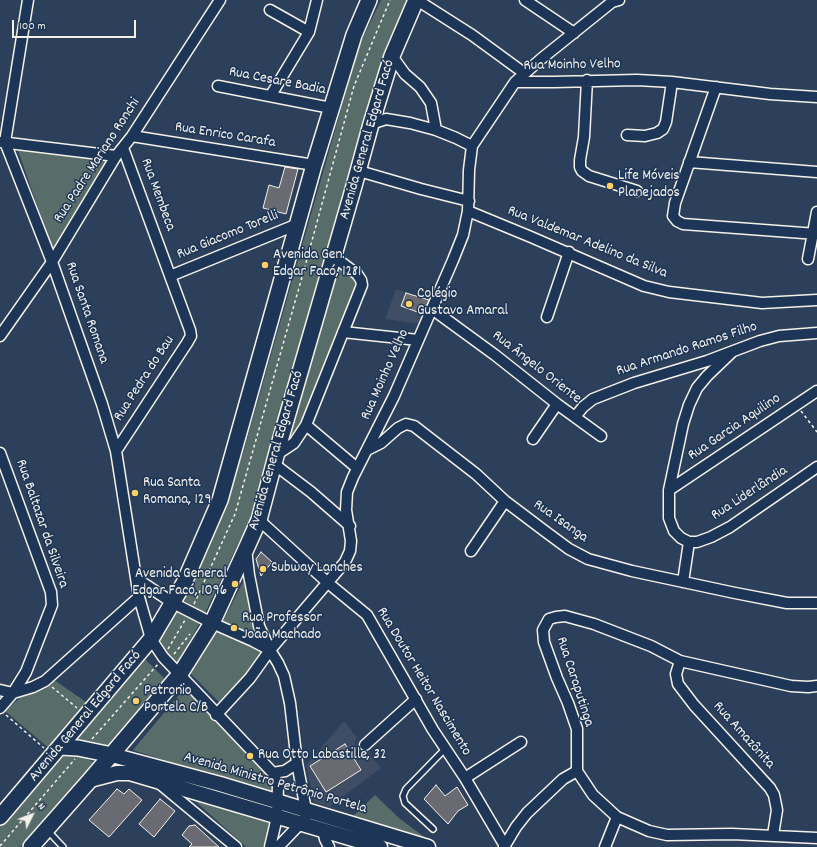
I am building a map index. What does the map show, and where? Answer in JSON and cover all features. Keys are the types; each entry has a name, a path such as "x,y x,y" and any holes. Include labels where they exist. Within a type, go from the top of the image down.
{"main road":[{"name":"Avenida General Edgard Facó","path":"0,817 151,640 184,583 220,500 314,165 354,35 369,0"},
{"name":"Avenida General Edgard Facó","path":"31,847 112,755 180,674 212,623 246,549 259,520 319,305 359,171 375,109 392,56 417,0"},
{"path":"57,752 78,748 112,755"},
{"name":"Avenida Ministro Petrônio Portela","path":"112,755 220,784 428,847"},
{"name":"Avenida Ministro Petrônio Portela","path":"90,780 117,773 130,773 380,847"}],"street":[{"path":"28,0 3,142 116,156"},
{"name":"Rua Padre Mariano Ronchi","path":"0,336 52,262 116,156 132,136 220,0"},
{"path":"271,95 309,32 317,0"},
{"path":"417,0 472,35 524,73"},
{"path":"525,0 574,33"},
{"path":"515,82 524,73 614,1"},
{"path":"270,10 309,32"},
{"path":"392,56 405,74 420,87 431,103 436,130"},
{"path":"385,79 405,74"},
{"path":"587,80 584,137 580,167 582,171 589,176 637,191"},
{"name":"Rua Moinho Velho","path":"216,715 250,678 270,650 345,562 350,551 351,541 350,526 346,510 347,492 394,396 463,235 468,206 469,170 472,146 515,82 637,80 672,82 770,94 817,97"},
{"path":"627,135 645,136 657,134 663,129 666,122 672,82"},
{"name":"Rua Cesare Badia","path":"218,86 271,95 331,108"},
{"path":"716,87 675,203 673,216 677,221 683,224 815,235"},
{"path":"375,109 386,119"},
{"path":"371,124 386,119 410,123 436,130 472,146"},
{"name":"Rua Enrico Carafa","path":"132,136 314,165"},
{"name":"Rua Santa Romana","path":"3,142 52,262 102,404 116,451 139,597 151,640"},
{"name":"Rua Membeca","path":"123,148 170,276"},
{"path":"689,162 817,172"},
{"name":"Rua Valdemar Adelino da Silva","path":"359,171 421,189 468,206 644,286 669,292 762,303 817,300"},
{"path":"808,258 815,235 817,212"},
{"name":"Rua Giacomo Torelli","path":"170,276 298,224"},
{"path":"547,317 569,252"},
{"path":"334,257 357,274 362,285 306,425 294,443 282,451 276,458 311,492 350,526"},
{"name":"Rua Pedra do Bau","path":"116,451 188,343 190,330 170,276"},
{"name":"Rua Ângelo Oriente","path":"432,309 496,355 601,436"},
{"path":"343,332 418,340"},
{"name":"Rua Armando Ramos Filho","path":"575,417 583,407 593,399 634,383 732,352 760,341 780,336 817,333"},
{"path":"683,582 693,542 681,538 674,530 669,518 669,490 682,424 688,405 697,388 732,352"},
{"name":"Rua Garcia Aquilino","path":"669,490 817,391"},
{"path":"533,439 558,404"},
{"name":"Rua Isanga","path":"367,450 381,443 398,428 406,424 414,426 476,474 505,501 569,549 588,559 632,571 787,603 817,603"},
{"path":"306,425 358,468"},
{"name":"Rua Baltazar da Silveira","path":"0,453 51,592 52,605 26,672 3,712"},
{"name":"Rua Liderlândia","path":"693,542 711,537 730,528 817,467"},
{"path":"471,550 505,501"},
{"name":"Rua Doutor Heitor Nascimento","path":"259,520 328,583 366,615 445,749 507,845"},
{"path":"246,549 259,626 284,676 289,696 297,763 306,810 306,816 300,824 278,847"},
{"path":"137,579 172,603 270,650"},
{"path":"0,690 13,693 45,681 139,597"},
{"name":"Rua Caraputinga","path":"577,771 577,729 544,642 543,630 549,619 565,616 589,622 651,646 680,661 791,686 817,686"},
{"path":"151,640 167,662 273,773 278,786 277,817 270,847"},
{"name":"Rua Amazônita","path":"680,661 676,674 678,684 694,705 774,795 777,810 773,835"},
{"path":"365,744 416,699"},
{"path":"465,778 521,742"},
{"path":"273,773 285,771 297,763"},
{"path":"507,845 527,813 564,779 577,771 593,795 617,817 649,831 667,835 773,835 817,838"},
{"path":"157,782 236,847"},
{"path":"605,847 617,817"},
{"path":"323,830 329,847"}],"lane":[{"path":"433,829 405,803 403,796 406,789 445,749"},
{"path":"46,829 63,847"}],"path":[{"path":"796,405 817,432"},
{"path":"167,662 191,634"},
{"path":"45,681 87,716"},
{"path":"3,712 57,752"}],"shaded area":[{"name":"Colégio Gustavo Amaral","path":"396,289 430,301 419,324 385,319"},
{"path":"344,721 357,738 354,742 362,753 366,749 381,768 329,807 314,802 306,765"}],"green space":[{"path":"381,0 410,0 387,53 325,254 250,519 205,613 183,600 206,552 243,453 359,46"},
{"path":"17,148 112,159 53,250"},
{"path":"341,267 360,280 346,310 305,423 286,446 297,414 332,287"},
{"path":"247,574 262,658 221,704 188,671 223,621"},
{"path":"177,606 201,620 178,664 156,641"},
{"path":"145,659 165,679 109,748 74,738"},
{"path":"54,680 89,704 51,750 5,711 24,694"},
{"path":"184,689 215,718 273,781 271,796 133,750"},
{"path":"65,749 96,763 20,847 0,847 0,824"},
{"path":"375,795 399,818 436,846 348,821"},
{"path":"194,800 272,821 267,847 246,847"}],"building":[{"path":"285,167 298,169 286,214 263,208 269,185 279,188"},
{"path":"406,293 429,300 423,314 401,306"},
{"name":"Subway Lanches","path":"261,552 272,562 261,576 256,559"},
{"path":"345,744 361,770 326,792 310,766"},
{"path":"436,785 445,796 457,787 468,805 458,811 448,824 424,799"},
{"path":"117,789 124,794 129,789 142,800 109,837 89,820"},
{"path":"160,799 175,811 154,837 139,824"},
{"path":"195,825 219,847 189,847 192,844 182,835 189,826"}],"place":[{"name":"Life Móveis Planejados","path":"610,186"},
{"name":"Avenida Gen. Edgar Facó, 1281","path":"265,265"},
{"name":"Colégio Gustavo Amaral","path":"409,304"},
{"name":"Rua Santa Romana, 129","path":"135,493"},
{"name":"Subway Lanches","path":"263,569"},
{"name":"Avenida General Edgar Facó, 1096","path":"235,584"},
{"name":"Rua Professor João Machado","path":"234,628"},
{"name":"Petronio Portela C/B","path":"136,701"},
{"name":"Rua Otto Labastille, 32","path":"250,756"}]}
